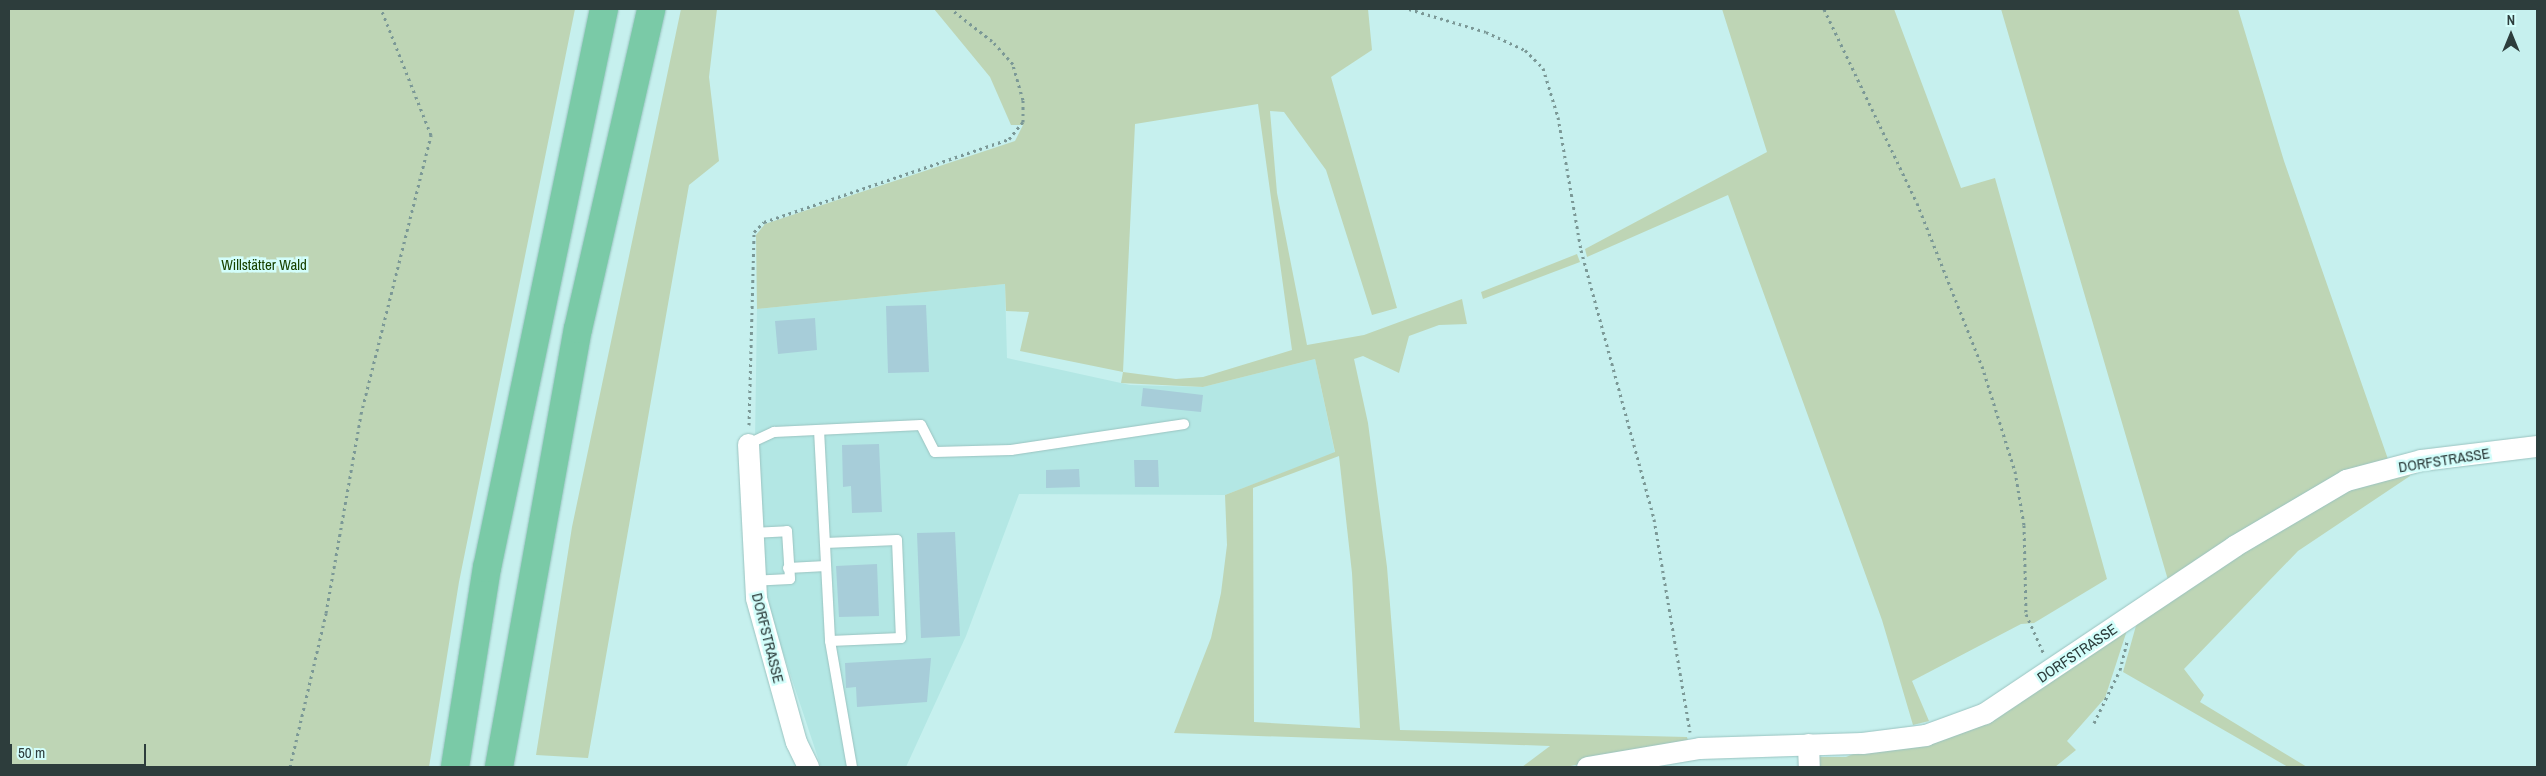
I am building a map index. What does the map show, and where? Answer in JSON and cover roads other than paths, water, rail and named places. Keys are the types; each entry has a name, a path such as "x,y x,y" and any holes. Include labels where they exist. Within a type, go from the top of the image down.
{"highway":[{"path":"455,767 487,568 604,9"},
{"path":"499,767 578,329 651,9"}],"street":[{"name":"DORFSTRASSE","path":"748,444 755,581 796,742 808,767"},
{"name":"DORFSTRASSE","path":"1587,767 1699,748 1808,744 1924,735 1985,713 2055,668 2234,546 2346,480 2421,460 2537,446"},
{"path":"1808,744 1809,767"}],"lane":[{"path":"748,444 774,432 921,425 935,452 1011,450 1184,424"},
{"path":"819,430 830,641 852,767"},
{"path":"752,533 787,531 790,579 755,581"},
{"path":"825,544 897,540 901,638 830,641"},
{"path":"788,568 826,566"}],"park label":[{"name":"Willstätter Wald","path":"264,265"}]}
